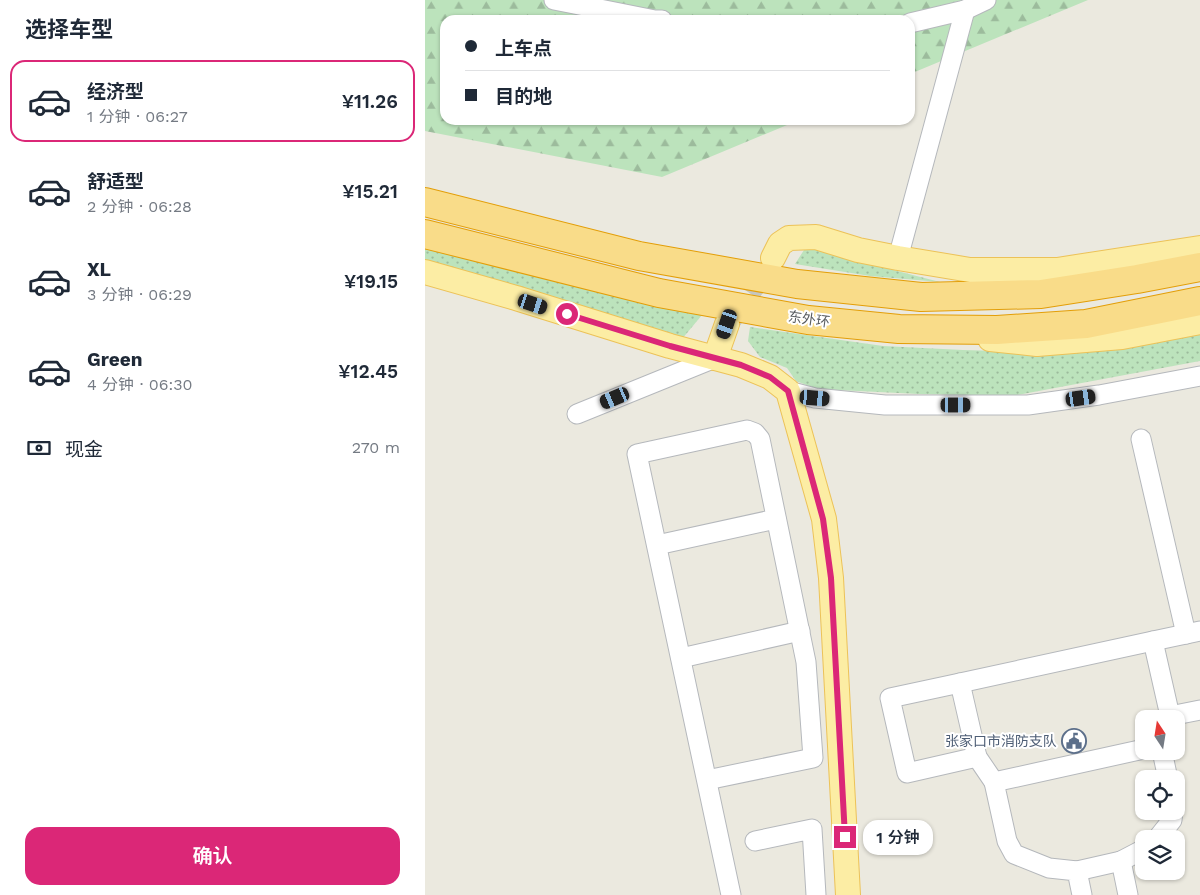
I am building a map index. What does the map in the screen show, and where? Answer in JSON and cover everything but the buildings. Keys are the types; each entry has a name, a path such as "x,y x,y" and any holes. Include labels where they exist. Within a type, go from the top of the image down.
{"highway":[{"path":"425,202 639,256 797,284 921,297 1041,294 1200,267"},
{"name":"东外环","path":"425,234 659,293 808,320 899,329 997,330 1086,324 1200,302"}],"main road":[{"path":"773,258 780,244 789,238 816,237 858,250 970,270 1057,270 1200,257"},
{"path":"1057,270 1200,248"},
{"path":"921,297 967,288 971,282 970,270"},
{"path":"425,272 670,346 741,365 770,377 788,391 823,519 831,578 848,895"},
{"path":"899,329 1037,344 1122,337 1200,322"},
{"path":"715,358 727,324"}],"street":[{"path":"554,0 631,15"},
{"path":"915,22 965,10 986,0"},
{"path":"898,258 965,10"},
{"path":"577,414 715,358"},
{"path":"788,391 815,398 885,405 1028,404 1099,395 1200,376"},
{"path":"707,780 813,758 806,662 800,631 760,439 755,433 747,430 637,454 731,895"},
{"path":"977,757 907,773 890,698 1193,632 1141,439"},
{"path":"657,546 776,519"},
{"path":"681,658 800,631"},
{"path":"1153,641 1167,710"},
{"path":"960,683 977,757 994,782 1007,841 1014,854 1049,868 1077,871 1121,862 1135,854"},
{"path":"1185,714 1200,710"},
{"path":"994,782 1135,751"},
{"path":"1164,830 1172,820"},
{"path":"755,841 812,829 816,895"},
{"path":"1121,862 1127,895"},
{"path":"1077,871 1082,895"}],"green space":[{"path":"425,0 1088,0 915,72 915,15 440,15 440,125 787,125 662,177 425,131"},
{"path":"814,248 940,282 870,276 795,264 804,250"},
{"path":"425,249 702,315 682,339 425,263"},
{"path":"750,327 883,346 1041,352 1200,331 1200,361 1012,396 817,389 796,381 787,368 760,357 748,341"}],"tunnel":[{"path":"728,322 769,263"}],"place":[{"name":"张家口市消防支队","path":"1074,741"}],"route":[{"path":"567,314 670,346 741,365 770,377 788,391 823,519 831,578 845,837"}]}
